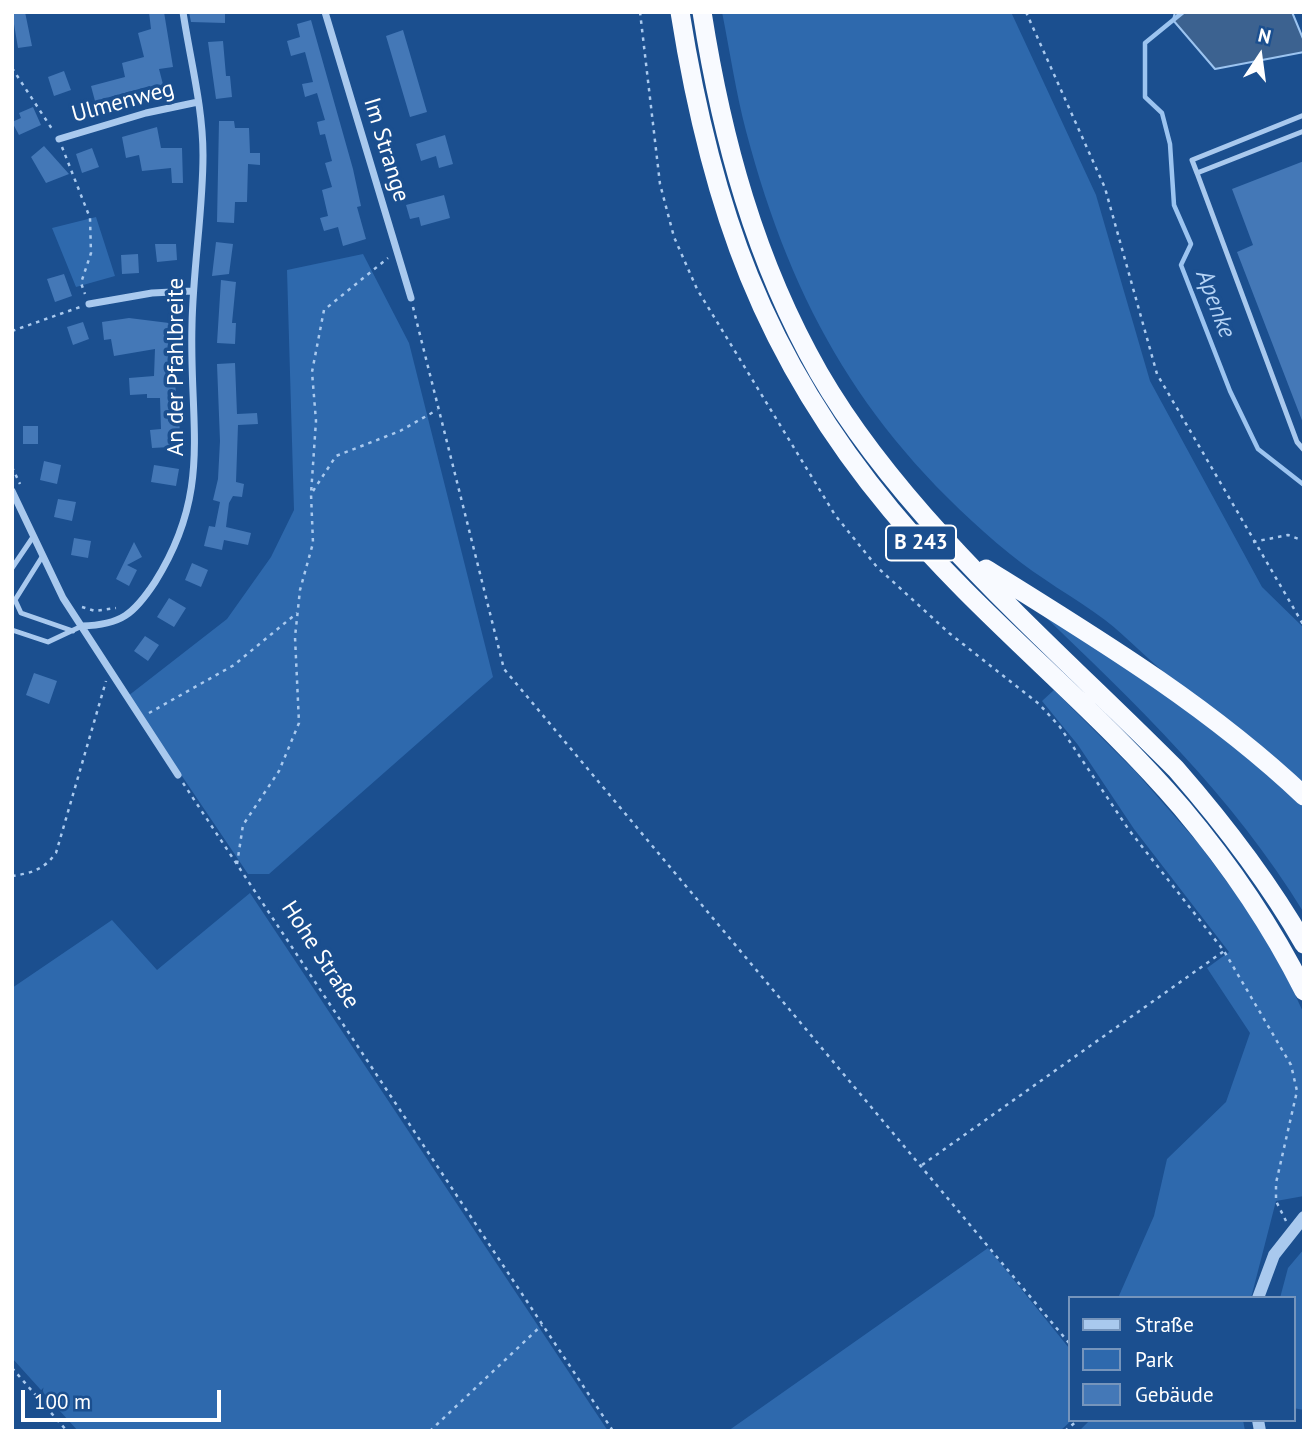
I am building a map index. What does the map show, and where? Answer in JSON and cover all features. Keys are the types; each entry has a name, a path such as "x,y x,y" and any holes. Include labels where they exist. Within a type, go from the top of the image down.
{"highway":[{"name":"B 243","path":"680,12 702,129 731,234 768,321 827,425 909,530 1182,808 1264,918 1304,992"},
{"name":"B 243","path":"702,12 710,64 738,184 752,228 783,303 841,408 899,485 959,551 1176,769 1266,883 1304,944"},
{"path":"959,551 1215,718 1263,757 1304,796"}],"street":[{"name":"An der Pfahlbreite","path":"82,626 108,625 143,601 169,561 192,499 196,460 191,371 192,291 203,152 198,102 183,12"},
{"name":"Im Strange","path":"325,12 411,299"},
{"name":"Ulmenweg","path":"59,139 146,113 198,102"},
{"path":"89,304 152,293 192,291"},
{"path":"13,493 63,598 178,775"},
{"path":"1259,1296 1268,1268 1291,1231 1304,1217"}],"lane":[{"path":"1197,173 1304,131 1301,116 1192,160 1255,335 1297,442 1304,450"},
{"path":"12,568 33,537"},
{"path":"42,557 15,600 21,613 70,633"},
{"path":"12,630 48,642 82,626"}],"path":[{"path":"640,12 650,77 653,144 674,237 697,289 835,515 877,567 949,633 1039,704 1060,727 1129,830 1224,951 1291,1065 1297,1091 1276,1183 1276,1201 1291,1231"},
{"path":"1026,12 1105,188 1157,374 1304,626"},
{"path":"12,68 59,139 90,218 91,253 81,283 89,304 45,317 12,331"},
{"path":"237,864 243,825 279,771 299,723 295,637 313,543 311,494 316,421 313,372 324,310 396,251"},
{"path":"411,299 504,669 1068,1342"},
{"path":"311,494 336,456 400,431 437,410"},
{"path":"12,467 22,489"},
{"path":"1253,542 1288,535 1304,541"},
{"path":"74,601 84,609 95,611 121,605"},
{"path":"140,718 234,665 298,612"},
{"path":"12,876 30,874 46,866 56,853 109,671"},
{"name":"Hohe Straße","path":"178,775 613,1431"},
{"path":"922,1165 1224,951"},
{"path":"430,1431 542,1325"},
{"path":"12,1368 67,1431"}],"green space":[{"path":"722,12 1011,12 1096,195 1150,381 1262,587 1304,628 1304,786 1272,756 1161,669 1105,620 1010,554 915,463 876,415 842,365 812,312 787,256 746,131"},
{"path":"96,217 115,276 76,287 52,228"},
{"path":"363,254 409,343 493,677 269,874 248,874 128,696 227,619 271,557 294,510 287,270"},
{"path":"1038,610 1174,696 1304,805 1304,913 1276,870 1214,790 1147,716"},
{"path":"1054,690 1135,771 1199,844 1258,924 1281,964 1304,1014 1304,1196 1276,1201 1252,1296 1119,1296 1154,1216 1167,1159 1226,1102 1250,1033 1207,968 1229,952 1134,829 1078,745 1042,701"},
{"path":"250,893 608,1431 78,1431 12,1358 12,988 112,920 157,970"},
{"path":"988,1248 1068,1347 1070,1422 1060,1431 728,1431"},
{"path":"1304,1249 1304,1410 1295,1408 1295,1296 1281,1296 1288,1268"},
{"path":"1088,1422 1243,1422 1245,1431 1079,1431"}],"shaded area":[{"path":"1175,12 1292,12 1304,41 1304,52 1215,69 1173,20"}],"building":[{"path":"12,12 25,12 32,46 18,48"},
{"path":"149,12 164,12 173,67 159,69 165,92 152,95 150,86 95,101 91,86 125,77 122,63 144,57 138,33 151,29"},
{"path":"189,12 225,12 225,23 191,22"},
{"path":"311,20 353,169 361,206 357,207 366,239 343,246 338,227 324,231 320,218 328,216 322,190 332,187 325,163 332,161 325,134 320,135 317,122 325,120 317,93 305,97 302,84 313,82 305,52 291,56 287,41 300,37 297,24"},
{"path":"403,30 427,112 410,117 386,36"},
{"path":"223,41 226,76 230,76 232,97 216,99 208,42"},
{"path":"64,71 71,90 54,96 48,77"},
{"path":"33,107 41,125 19,135 12,122 21,118 19,113"},
{"path":"219,121 234,121 235,128 249,128 250,153 260,153 260,165 248,164 247,202 235,202 234,223 217,222"},
{"path":"157,127 161,148 182,148 183,183 172,183 171,168 142,171 139,155 126,158 122,137"},
{"path":"445,135 453,164 439,168 436,156 421,161 416,144"},
{"path":"44,146 69,174 46,183 31,157"},
{"path":"92,148 99,167 82,173 76,154"},
{"path":"1304,161 1303,423 1237,252 1253,245 1232,189"},
{"path":"444,195 450,218 421,226 419,217 410,219 406,205"},
{"path":"216,242 233,244 229,274 212,276"},
{"path":"155,244 176,244 177,260 157,262"},
{"path":"138,254 139,273 122,274 121,255"},
{"path":"64,274 72,296 55,302 47,279"},
{"path":"221,280 236,282 232,323 236,323 235,344 217,343"},
{"path":"129,318 169,323 168,353 176,353 175,383 181,441 170,442 170,447 152,448 150,430 161,429 160,398 147,398 147,394 130,395 129,378 154,376 155,349 114,356 111,339 104,340 102,322"},
{"path":"83,322 89,339 73,345 67,327"},
{"path":"235,363 237,414 257,413 258,424 238,425 236,482 244,484 242,497 233,496 229,503 226,527 251,533 248,545 224,540 222,550 204,546 209,526 215,527 220,502 213,500 218,479 220,441 217,364"},
{"path":"23,426 38,426 38,444 23,444"},
{"path":"44,461 61,465 57,484 40,480"},
{"path":"154,465 179,469 176,486 151,482"},
{"path":"58,499 76,502 72,521 54,517"},
{"path":"74,538 91,541 88,558 71,555"},
{"path":"134,542 142,557 127,565 137,570 129,586 116,579"},
{"path":"192,563 208,570 201,587 185,580"},
{"path":"169,598 186,608 174,627 157,617"},
{"path":"145,636 159,645 148,661 134,651"},
{"path":"34,673 57,681 49,704 26,695"}],"waterway":[{"name":"Apenke","path":"1183,12 1145,43 1145,97 1162,113 1170,144 1174,205 1191,244 1181,265 1230,391 1258,449 1304,485"}]}
